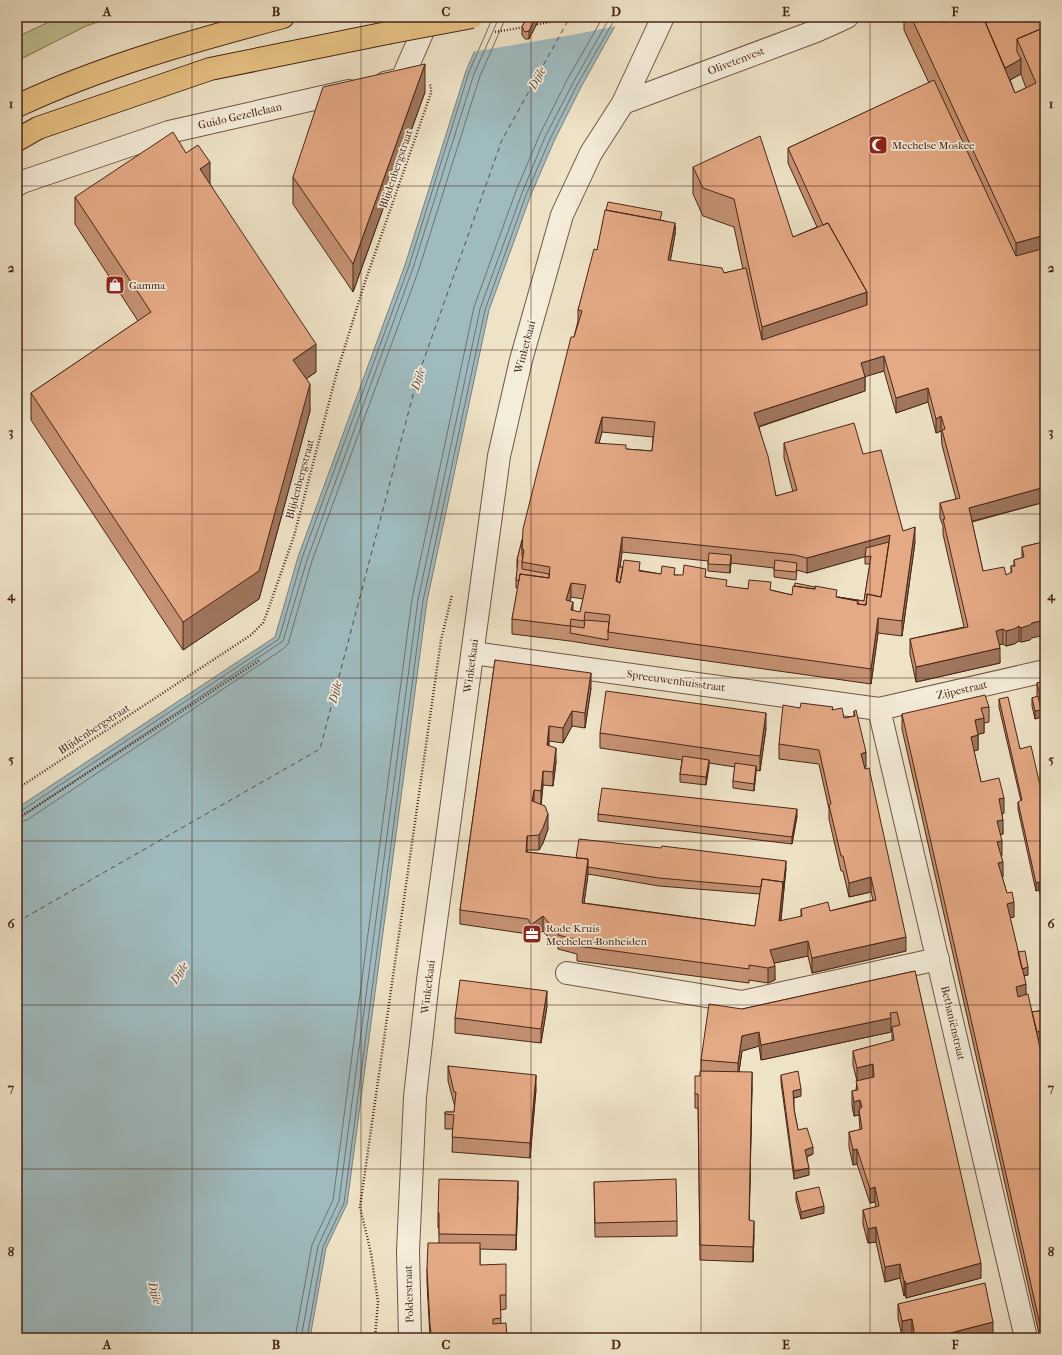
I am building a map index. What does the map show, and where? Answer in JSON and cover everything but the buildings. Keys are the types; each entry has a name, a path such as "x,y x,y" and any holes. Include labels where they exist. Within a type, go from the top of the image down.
{"main road":[{"path":"17,106 105,70 179,45 283,17"},
{"path":"17,140 38,128 210,70 472,17"}],"street":[{"path":"402,79 429,17"},
{"path":"623,103 663,17"},
{"name":"Olivetenvest","path":"623,103 816,31 847,17"},
{"name":"Guido Gezellelaan","path":"17,185 169,132 402,79"},
{"name":"Winketkaai","path":"408,1251 416,1089 428,980 499,456 521,360 562,215 591,153 623,103"},
{"name":"Spreeuwenhuisstraat","path":"473,653 879,709"},
{"name":"Zijpestraat","path":"879,709 1045,670"},
{"name":"Bethaniënstraat","path":"879,709 1026,1338"},
{"path":"566,974 742,1002 938,959"},
{"name":"Polderstraat","path":"408,1251 410,1338"}],"path":[{"name":"Blijdenbergstraat","path":"17,789 251,635 263,623 294,536 337,372 365,282 431,93 431,86 422,79 402,79"},
{"path":"375,1338 378,1302 371,1253 360,1207 441,640 452,594"},
{"path":"17,819 260,660"}],"green space":[{"path":"56,17 113,17 86,26 17,61 17,37 51,21"}],"water":[{"name":"Dijle","path":"489,17 620,17 581,87 554,141 530,197 489,310 427,601 347,1204 326,1248 310,1338 17,1338 17,808 275,637 298,557 405,265 466,71"}],"pier":[{"path":"487,17 622,17 617,26 472,52"}],"ferry route":[{"path":"17,922 320,749 418,376 502,140 570,17"}],"place":[{"name":"Mechelse Moskee","path":"878,145"},
{"name":"Gamma","path":"115,285"},
{"name":"Rode Kruis Mechelen-Bonheiden","path":"532,934"}]}
